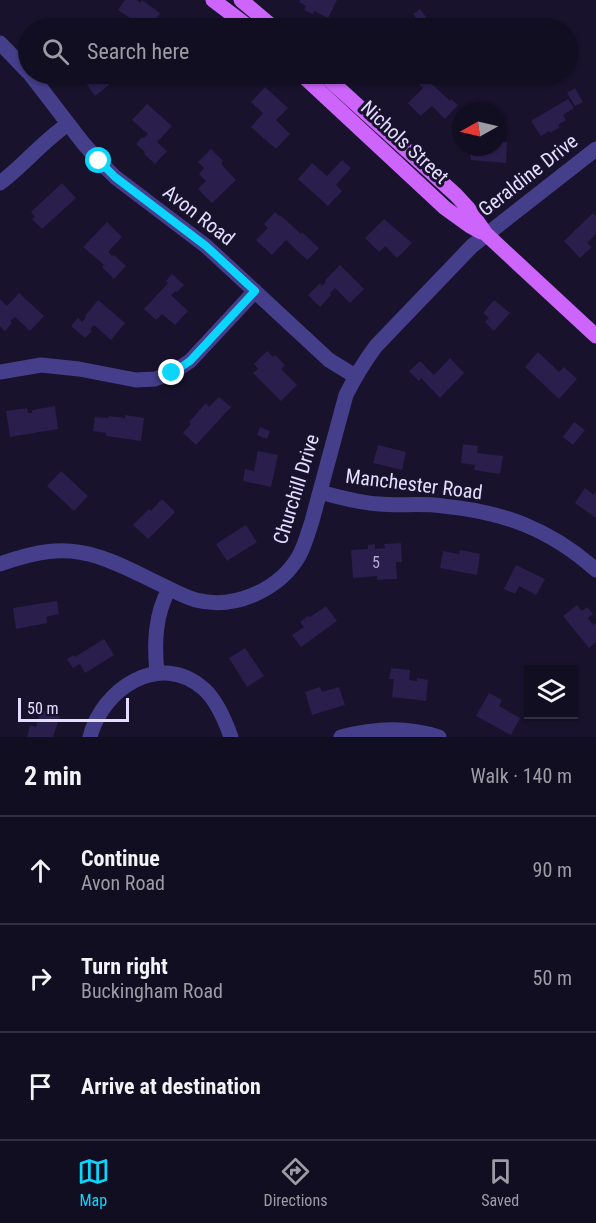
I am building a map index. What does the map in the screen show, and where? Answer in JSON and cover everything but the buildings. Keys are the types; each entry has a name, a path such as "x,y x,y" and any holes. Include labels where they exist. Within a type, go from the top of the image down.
{"main road":[{"path":"241,0 262,18"},
{"path":"217,1 238,18"},
{"name":"Nichols Street","path":"311,84 445,207 470,226 486,234"},
{"name":"Nichols Street","path":"334,84 456,195 486,234 596,336"}],"street":[{"name":"Avon Road","path":"0,44 18,62"},
{"name":"Avon Road","path":"38,84 68,124 115,177 206,246 329,360 355,376"},
{"path":"0,183 68,124"},
{"name":"Geraldine Drive","path":"486,234 596,149"},
{"name":"Churchill Drive","path":"0,564 40,552 59,550 78,552 108,560 196,600 228,601 262,592 289,570 298,556 312,522 346,395 355,376 376,346 459,258 486,234"},
{"path":"0,372 41,365 79,369 135,380 155,379 172,373 190,361 255,291"},
{"name":"Manchester Road","path":"320,492 371,503 440,505 467,509 519,522 563,544 596,570"},
{"path":"158,673 156,645 158,621 160,609 169,589"},
{"path":"90,737 98,715 111,699 136,680 158,673 176,674 204,689 212,697 231,737"},
{"path":"342,737 370,730 400,729 439,737"}],"route":[{"path":"99,161 115,177 206,246 255,291 190,361 172,373"}]}
